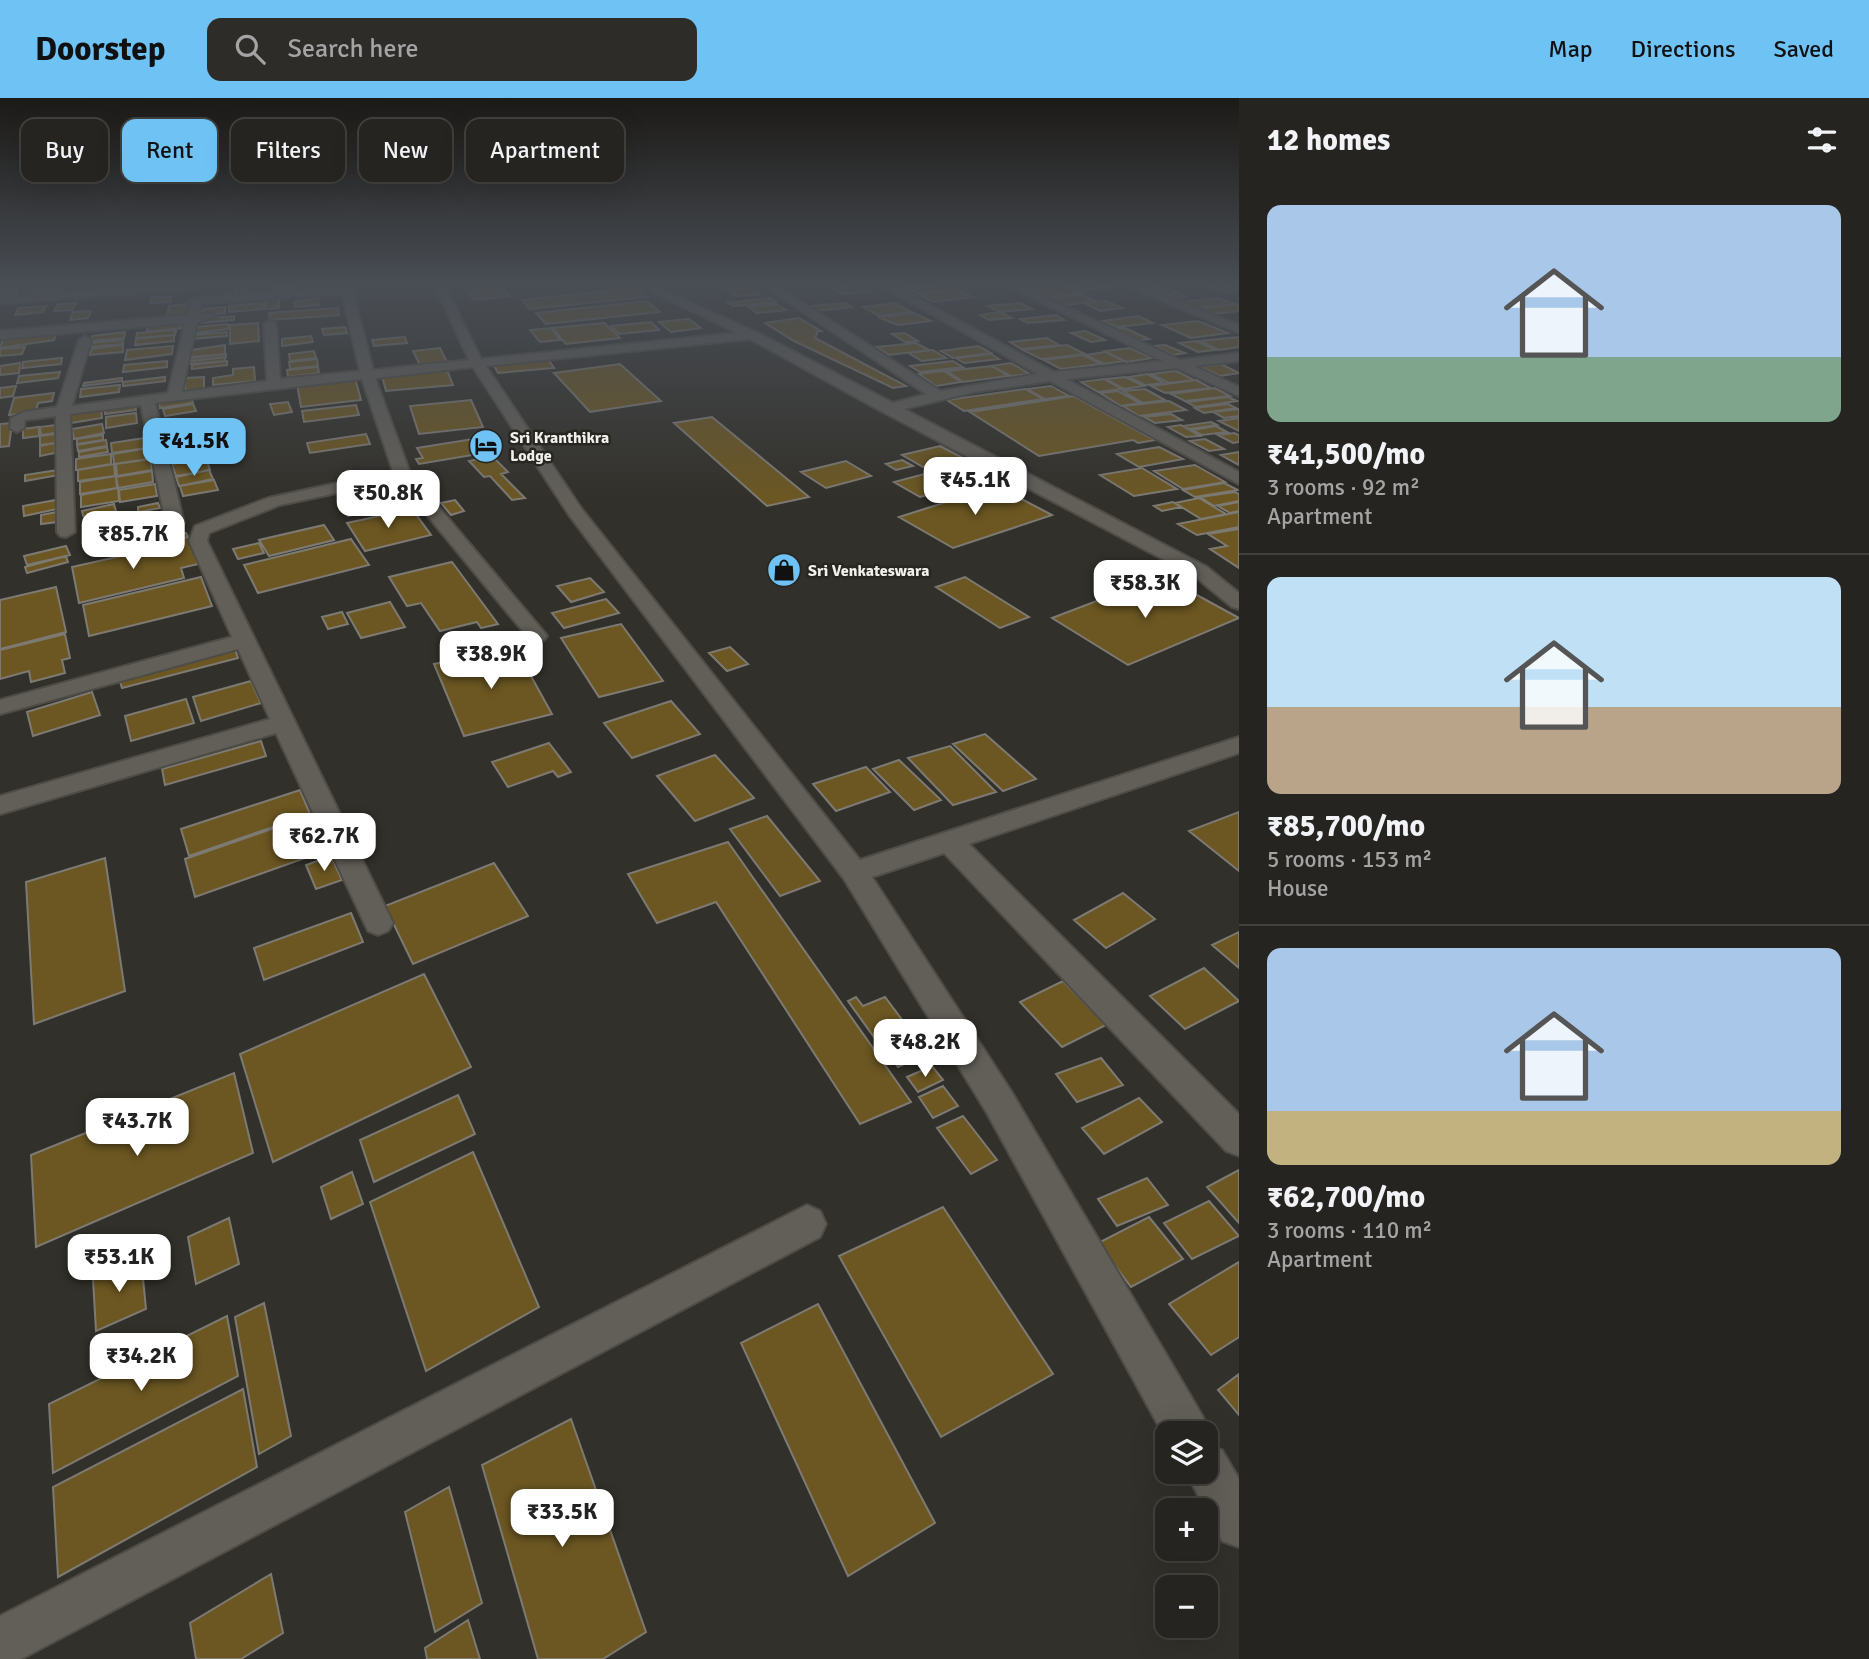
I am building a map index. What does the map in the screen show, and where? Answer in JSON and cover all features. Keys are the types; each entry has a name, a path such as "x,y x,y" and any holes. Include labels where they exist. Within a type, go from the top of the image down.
{"street":[{"path":"66,532 64,410 81,355"},
{"path":"174,396 184,355"},
{"path":"271,355 274,384"},
{"path":"361,355 402,474 537,636"},
{"path":"473,355 575,511 854,872 999,1102 1180,1421"},
{"path":"18,428 20,417 64,410 274,384 557,355"},
{"path":"788,355 1200,571 1239,603"},
{"path":"875,355 935,394"},
{"path":"1012,355 1239,480"},
{"path":"1159,355 1239,392"},
{"path":"888,409 935,394 1052,377 1239,357"},
{"path":"147,400 175,523"},
{"path":"377,923 198,541 201,530 223,519 334,486 402,474"},
{"path":"0,707 246,640"},
{"path":"0,806 283,723"},
{"path":"854,872 1239,745"},
{"path":"949,841 1239,1139"},
{"path":"0,1643 807,1224"},
{"path":"1216,1484 1239,1524"}],"building":[{"path":"126,355 165,355 125,360"},
{"path":"226,355 226,357 192,361 191,358"},
{"path":"289,355 315,355 316,358 290,361"},
{"path":"415,355 443,355 447,362 420,365"},
{"path":"823,355 847,355 906,386 893,388"},
{"path":"911,355 941,355 946,358 922,361"},
{"path":"948,355 977,355 953,358"},
{"path":"992,355 999,359 964,363 956,358"},
{"path":"1033,355 1078,355 1041,359"},
{"path":"1083,355 1101,364 1061,369 1044,360"},
{"path":"1086,355 1111,355 1124,361 1104,364"},
{"path":"1112,355 1145,355 1152,358 1126,362"},
{"path":"225,357 225,361 190,364 190,361"},
{"path":"62,358 61,364 22,368 23,362"},
{"path":"317,359 318,366 290,369 289,362"},
{"path":"548,359 554,368 498,373 493,364"},
{"path":"167,361 167,367 123,372 124,365"},
{"path":"227,361 227,365 192,369 192,365"},
{"path":"953,361 963,367 920,372 910,366"},
{"path":"20,363 19,373 0,375 0,366"},
{"path":"1011,363 1030,374 1011,376 991,366"},
{"path":"620,364 661,401 590,412 554,373"},
{"path":"1221,364 1239,373 1220,376 1200,367"},
{"path":"992,366 1008,376 963,382 947,371"},
{"path":"254,367 255,381 213,385 213,378 233,375 233,369"},
{"path":"318,367 319,373 288,377 287,370"},
{"path":"447,370 453,385 386,391 382,376"},
{"path":"944,371 961,382 936,386 919,374"},
{"path":"1176,371 1194,380 1169,383 1151,374"},
{"path":"60,372 58,378 17,383 19,376"},
{"path":"1147,374 1164,383 1145,385 1129,377"},
{"path":"165,377 165,381 123,386 123,382"},
{"path":"204,377 204,389 185,391 185,378"},
{"path":"1125,377 1144,386 1124,389 1106,379"},
{"path":"122,378 122,381 83,386 84,383"},
{"path":"355,378 361,400 301,407 297,384"},
{"path":"1104,379 1122,389 1098,392 1081,382"},
{"path":"1196,380 1211,388 1165,393 1151,386"},
{"path":"120,385 119,392 80,397 81,389"},
{"path":"16,386 13,396 0,398 0,388"},
{"path":"1051,386 1069,396 1045,399 1027,389"},
{"path":"1215,388 1230,396 1185,401 1171,394"},
{"path":"1025,389 1043,399 964,411 947,400"},
{"path":"1145,389 1165,400 1143,403 1123,391"},
{"path":"1118,391 1140,403 1121,406 1100,393"},
{"path":"54,393 52,401 38,403 36,412 9,415 14,398"},
{"path":"191,395 193,403 160,408 159,400"},
{"path":"1074,396 1155,440 1138,443 1133,440 1039,456 970,412"},
{"path":"1228,397 1237,401 1196,407 1187,402"},
{"path":"471,400 483,427 419,434 410,406"},
{"path":"1169,401 1186,410 1139,416 1123,406"},
{"path":"288,402 292,412 274,415 270,404"},
{"path":"135,403 136,410 105,414 105,407"},
{"path":"193,404 196,411 165,416 163,409"},
{"path":"1228,404 1236,408 1204,413 1195,408"},
{"path":"356,405 359,415 304,422 302,411"},
{"path":"101,407 102,418 71,423 71,412"},
{"path":"1239,409 1239,416 1224,418 1213,412"},
{"path":"136,413 137,423 106,428 106,417"},
{"path":"1171,414 1182,420 1155,423 1144,417"},
{"path":"712,417 809,497 767,506 674,423"},
{"path":"1239,418 1239,431 1219,421"},
{"path":"1211,422 1217,425 1189,429 1183,426"},
{"path":"12,423 9,446 0,447 0,424"},
{"path":"102,424 104,433 74,439 72,429"},
{"path":"55,425 56,433 41,435 40,427"},
{"path":"1181,425 1200,436 1186,437 1168,427"},
{"path":"1216,426 1227,432 1202,435 1192,430"},
{"path":"39,427 39,436 23,438 23,429"},
{"path":"196,427 201,440 168,446 164,432"},
{"path":"55,434 55,443 40,445 40,436"},
{"path":"366,434 370,444 310,453 307,443"},
{"path":"103,435 103,440 77,444 77,439"},
{"path":"1218,435 1239,435 1239,442 1233,443"},
{"path":"145,438 146,448 112,453 111,443"},
{"path":"479,438 490,452 419,464 416,459 423,458 417,448"},
{"path":"1205,439 1224,449 1209,451 1190,441"},
{"path":"106,440 107,446 78,451 77,445"},
{"path":"201,440 203,446 170,451 168,446"},
{"path":"55,443 55,453 40,456 40,446"},
{"path":"202,446 206,457 172,463 170,452"},
{"path":"940,446 961,457 923,467 902,455"},
{"path":"107,447 108,452 79,457 79,452"},
{"path":"1159,447 1183,459 1139,467 1117,454"},
{"path":"148,448 149,459 114,464 113,454"},
{"path":"1239,452 1239,465 1221,455"},
{"path":"111,454 111,464 76,470 76,459"},
{"path":"492,456 508,472 501,474 525,498 512,500 490,476 484,477 469,461"},
{"path":"206,458 210,470 176,476 172,464"},
{"path":"151,459 152,470 117,476 116,464"},
{"path":"902,460 913,466 896,470 886,464"},
{"path":"977,460 1004,474 920,497 894,482"},
{"path":"846,461 871,476 826,488 801,472"},
{"path":"114,464 115,476 78,481 78,470"},
{"path":"1195,465 1225,482 1183,489 1154,471"},
{"path":"1142,468 1177,489 1134,496 1100,475"},
{"path":"58,470 59,475 25,481 25,475"},
{"path":"209,470 213,479 179,486 176,477"},
{"path":"152,471 153,482 118,488 116,477"},
{"path":"116,476 117,488 80,494 80,482"},
{"path":"214,480 218,490 183,496 180,486"},
{"path":"1224,483 1238,490 1195,497 1183,490"},
{"path":"155,484 157,496 120,502 119,490"},
{"path":"997,486 1052,515 953,548 899,517"},
{"path":"118,488 119,501 81,507 81,495"},
{"path":"1235,492 1239,494 1239,501 1214,506 1200,497"},
{"path":"398,495 405,504 348,516 342,507"},
{"path":"1199,498 1226,514 1201,519 1175,503"},
{"path":"61,499 62,508 24,516 23,506"},
{"path":"455,500 464,511 451,515 441,503"},
{"path":"1173,502 1181,507 1162,511 1154,506"},
{"path":"1239,502 1239,511 1230,513 1218,506"},
{"path":"158,503 160,508 138,512 138,507"},
{"path":"114,504 117,515 85,522 82,511"},
{"path":"412,509 431,535 365,551 347,523"},
{"path":"57,512 57,522 41,524 41,515"},
{"path":"1239,512 1239,527 1197,535 1178,524"},
{"path":"168,514 171,522 136,529 134,521"},
{"path":"168,524 171,531 137,539 134,532"},
{"path":"324,525 334,540 269,556 259,540"},
{"path":"123,528 129,544 90,553 85,537"},
{"path":"1239,529 1239,568 1210,549 1227,546 1208,534"},
{"path":"186,533 188,537 144,547 142,543"},
{"path":"188,537 198,564 181,568 184,578 79,603 72,567 175,544 174,540"},
{"path":"351,539 369,565 258,593 244,565"},
{"path":"259,543 264,553 238,559 233,549"},
{"path":"66,546 70,555 27,565 24,556"},
{"path":"66,556 68,562 27,573 25,567"},
{"path":"452,562 498,624 481,628 477,622 440,631 421,603 407,606 389,577"},
{"path":"1162,576 1239,618 1128,665 1052,618"},
{"path":"201,577 212,606 89,636 83,605"},
{"path":"965,577 1029,617 1000,628 936,587"},
{"path":"590,578 604,592 571,602 557,586"},
{"path":"56,587 66,632 0,649 0,600"},
{"path":"606,599 619,613 564,628 552,613"},
{"path":"390,602 405,627 361,638 347,613"},
{"path":"342,612 348,624 328,629 322,617"},
{"path":"621,624 663,681 599,697 561,638"},
{"path":"65,634 70,658 62,660 65,673 31,682 29,671 0,679 0,650"},
{"path":"234,646 238,658 122,688 118,676"},
{"path":"515,647 552,714 464,736 434,664"},
{"path":"730,647 748,664 727,671 709,653"},
{"path":"251,681 261,703 201,721 193,697"},
{"path":"92,692 100,715 33,736 27,712"},
{"path":"186,699 194,723 131,741 125,716"},
{"path":"671,701 700,734 632,758 604,723"},
{"path":"985,734 1036,779 1003,791 953,744"},
{"path":"261,741 266,756 165,785 162,769"},
{"path":"549,743 571,772 558,777 553,771 508,787 492,762"},
{"path":"950,746 996,792 953,805 908,758"},
{"path":"715,755 754,798 695,821 657,776"},
{"path":"899,760 941,800 914,810 873,769"},
{"path":"866,767 890,792 836,811 813,784"},
{"path":"300,790 310,814 189,856 181,829"},
{"path":"1239,812 1239,871 1189,831"},
{"path":"309,816 325,851 195,897 185,859"},
{"path":"767,816 820,881 780,896 730,829"},
{"path":"728,842 911,1102 860,1124 716,902 657,923 628,874"},
{"path":"331,856 342,880 316,889 306,865"},
{"path":"105,858 125,991 34,1024 26,882"},
{"path":"494,863 528,916 413,964 385,906"},
{"path":"1123,893 1155,919 1106,948 1074,920"},
{"path":"351,913 363,942 264,980 254,948"},
{"path":"1239,932 1239,968 1212,945"},
{"path":"1204,968 1239,1001 1185,1029 1150,996"},
{"path":"424,974 471,1067 273,1162 240,1054"},
{"path":"1063,981 1106,1025 1062,1047 1020,1002"},
{"path":"856,997 863,1006 885,997 918,1041 886,1054 848,1001"},
{"path":"920,1045 927,1054 898,1067 891,1057"},
{"path":"1101,1058 1123,1085 1077,1102 1056,1074"},
{"path":"932,1066 943,1080 918,1092 907,1077"},
{"path":"234,1073 253,1153 36,1247 31,1155"},
{"path":"943,1086 958,1106 933,1118 919,1097"},
{"path":"458,1095 475,1134 374,1182 360,1140"},
{"path":"1139,1098 1162,1122 1104,1154 1082,1128"},
{"path":"963,1116 997,1160 971,1174 937,1128"},
{"path":"473,1152 539,1307 426,1371 370,1202"},
{"path":"1239,1170 1239,1223 1207,1187"},
{"path":"352,1172 363,1204 331,1219 321,1187"},
{"path":"1147,1178 1168,1205 1117,1226 1098,1199"},
{"path":"1209,1201 1239,1236 1192,1259 1164,1223"},
{"path":"943,1207 1053,1374 941,1437 839,1256"},
{"path":"1149,1217 1183,1259 1131,1287 1098,1243"},
{"path":"229,1218 239,1264 196,1284 188,1237"},
{"path":"141,1258 146,1309 96,1331 93,1279"},
{"path":"1239,1262 1239,1337 1211,1355 1169,1304"},
{"path":"264,1303 291,1436 259,1454 235,1317"},
{"path":"818,1304 935,1523 848,1576 741,1343"},
{"path":"227,1316 238,1376 53,1473 49,1404"},
{"path":"1239,1374 1239,1415 1218,1390"},
{"path":"243,1389 257,1467 58,1577 53,1487"},
{"path":"571,1419 646,1632 603,1659 538,1659 482,1465"},
{"path":"449,1487 482,1603 435,1632 405,1512"},
{"path":"271,1574 283,1633 241,1659 196,1659 190,1623"},
{"path":"468,1620 480,1659 427,1659 425,1648"}],"place":[{"name":"Sri Kranthikra Lodge","path":"486,446"},
{"name":"Sri Venkateswara","path":"784,570"}]}
